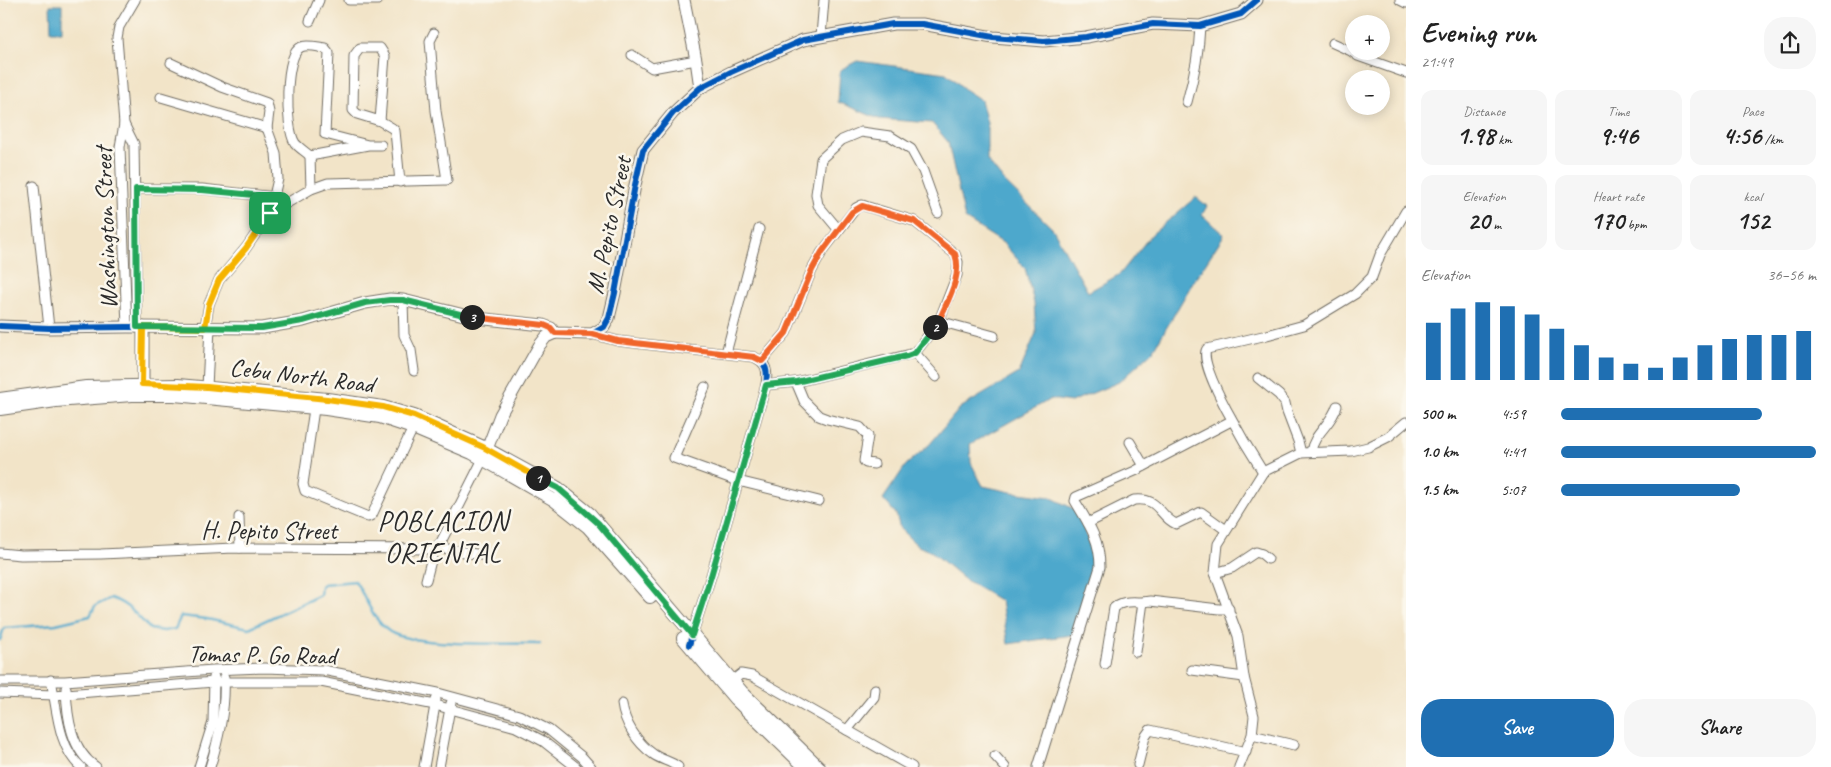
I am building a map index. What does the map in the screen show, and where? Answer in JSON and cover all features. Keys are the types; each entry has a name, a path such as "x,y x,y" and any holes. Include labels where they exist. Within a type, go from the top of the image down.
{"main road":[{"name":"Cebu North Road","path":"0,399 86,387 142,390 201,397 322,406 383,407 414,416 485,454 554,500 588,527 691,640 819,767"},
{"name":"Cebu North Road","path":"0,409 142,390 207,387 380,417 485,454"},
{"name":"Cebu North Road","path":"691,640 735,698 805,767"}],"street":[{"path":"124,124 117,38 119,27 135,0"},
{"path":"310,21 319,0"},
{"path":"349,0 378,0"},
{"path":"684,0 700,88"},
{"path":"821,36 824,0"},
{"name":"M. Pepito Street","path":"592,334 604,327 609,318 634,185 643,150 672,113 700,88 756,60 803,40 893,24 922,24 993,37 1044,41 1086,37 1153,24 1200,26 1241,14 1257,0"},
{"path":"1400,0 1406,3"},
{"path":"1187,102 1196,65 1200,26"},
{"path":"270,213 311,189 328,183 447,180 436,111 430,41 434,34"},
{"path":"1333,43 1351,50 1358,56 1406,73"},
{"path":"311,189 310,156 295,143 291,128 288,81 295,52 304,46 324,48 329,52 325,134 368,145"},
{"path":"380,121 385,56 380,48 360,48 354,56 353,110 357,114 380,121 395,131 400,182"},
{"path":"632,55 652,68 696,60"},
{"path":"171,63 222,87 267,103 269,112 267,128 276,153 278,178 270,213 246,248 219,280 209,304 207,387"},
{"path":"161,97 267,128"},
{"name":"Washington Street","path":"124,124 134,144 136,189 136,327"},
{"name":"Washington Street","path":"124,124 120,155 136,327"},
{"path":"838,229 818,205 816,194 821,159 842,140 861,132 890,136 910,149 923,171 938,213"},
{"path":"310,156 368,145 381,145"},
{"path":"120,155 134,155"},
{"path":"34,186 49,328"},
{"path":"136,189 202,190 274,197"},
{"path":"762,361 786,333 812,270 838,229 856,208 868,207 914,221 955,254 958,262 958,275 939,321 915,353 796,382 766,385"},
{"path":"1263,472 1231,421 1210,372 1204,354 1205,351 1304,325 1355,294 1372,277 1380,255 1406,211"},
{"path":"726,353 759,229"},
{"path":"0,326 49,328 262,328 303,321 365,303 403,300 476,318 544,325 551,328 555,333"},
{"path":"403,300 404,334 411,350 414,371"},
{"path":"939,321 994,336"},
{"path":"136,327 142,390"},
{"path":"426,580 435,548 443,537 485,454 500,415 546,337 555,333 592,334 618,341 754,357 762,361 765,366 766,385 691,640"},
{"path":"915,353 936,377"},
{"path":"1258,378 1279,395 1285,403 1301,453"},
{"path":"796,382 804,401 819,416 860,427 868,436 864,461 874,464"},
{"path":"705,387 674,458 738,481 819,501"},
{"path":"322,406 303,484 305,492 368,517 372,514 413,428"},
{"path":"1311,452 1312,443 1334,416 1337,406"},
{"path":"1038,767 1100,567 1100,553 1096,539 1075,501 1076,497 1144,466 1231,421"},
{"path":"1239,767 1252,734 1254,716 1244,677 1238,636 1216,573 1218,544 1263,472 1301,453 1351,451 1368,446 1388,437 1406,422"},
{"path":"1130,442 1144,466"},
{"path":"1088,523 1134,500 1140,499 1156,505 1171,522 1176,524 1201,512 1226,530"},
{"path":"239,517 240,548"},
{"name":"H. Pepito Street","path":"0,553 21,555 101,554 240,548 435,548 481,554"},
{"path":"1216,573 1232,568 1256,552 1268,559"},
{"path":"1105,664 1114,608 1118,603 1150,601 1228,609"},
{"path":"1136,652 1143,602"},
{"path":"210,767 222,722 224,669"},
{"name":"Tomas P. Go Road","path":"0,681 65,680 224,669 322,670 438,693 519,715 549,730 582,757 591,767"},
{"path":"199,767 213,722 213,670"},
{"path":"1192,670 1244,677"},
{"path":"732,681 741,674 752,676 912,767"},
{"path":"51,680 64,745 75,762 81,767"},
{"path":"65,680 73,738 82,756 96,767"},
{"name":"Tomas P. Go Road","path":"0,693 54,694 214,682 321,682 435,705 516,726 543,740 576,767"},
{"path":"848,730 874,698 876,689"},
{"path":"424,767 438,693"},
{"path":"439,767 452,697"},
{"path":"622,704 624,716 641,743 653,754 678,767"},
{"path":"1138,765 1145,737 1150,730 1246,752"},
{"path":"1252,734 1294,746"},
{"path":"996,756 1005,767"}],"water":[{"path":"50,5 62,5 62,31 51,31"},
{"path":"857,61 946,73 981,100 987,123 987,160 1003,180 1053,229 1088,292 1120,274 1151,235 1196,197 1207,206 1202,215 1224,235 1192,284 1153,351 1119,382 1071,402 1051,399 970,444 971,463 983,486 1050,497 1076,510 1099,567 1079,634 1008,644 1001,601 964,579 932,552 918,546 900,529 896,514 883,499 906,465 930,444 960,408 1019,373 1036,333 1034,303 1025,268 1003,243 965,219 948,142 932,123 879,119 838,102 840,70"}],"waterway":[{"path":"0,640 4,628 56,624 90,616 95,606 111,598 128,607 150,629 164,631 175,629 181,616 207,619 249,628 320,595 323,584 355,581 379,622 390,632 403,637 440,642 540,644"}],"cycle path":[{"path":"592,334 604,327 609,318 643,150 673,113 700,88 731,72 803,40 893,24 922,24 993,37 1044,41 1086,37 1153,24 1200,26 1241,14 1257,0"},
{"path":"0,326 49,328 262,328 303,321 365,303 390,299 403,300 476,318 543,325 551,328 555,333 592,334 618,341 754,357 762,362 766,368 766,385 711,576 689,645"}],"district":[{"name":"POBLACION ORIENTAL","path":"443,536"}],"route":[{"path":"270,213 246,248 219,280 209,304 205,328 143,327 142,384 207,387 327,399 383,407 414,416 488,450 558,488 590,514 692,635 766,385 796,382 915,353 939,321 958,275 958,262 955,254 914,221 862,206 852,212 822,252 812,270 786,333 762,361 754,357 711,351 618,341 592,334 555,333 551,328 544,325 476,318 403,300 379,300 303,321 262,328 205,328 143,327 137,327 136,189 202,190 274,197 270,213"}]}
